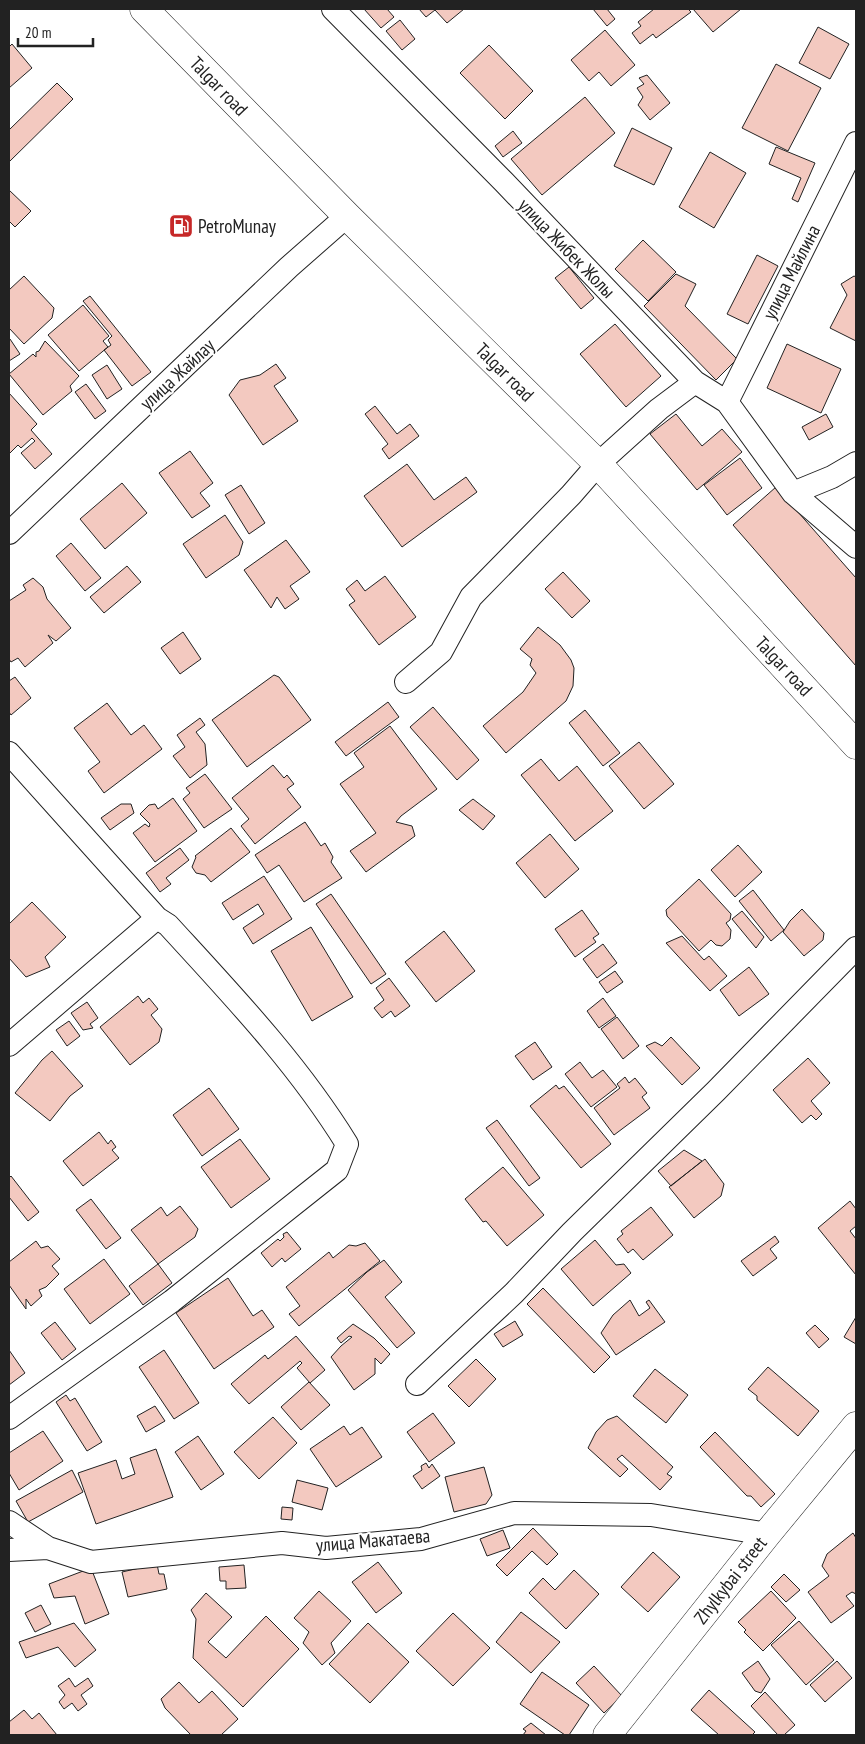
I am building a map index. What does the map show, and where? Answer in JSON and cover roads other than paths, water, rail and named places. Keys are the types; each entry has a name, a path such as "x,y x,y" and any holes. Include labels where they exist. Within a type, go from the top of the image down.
{"main road":[{"name":"Talgar road","path":"144,9 347,216 598,464 856,745"},
{"name":"Zhylkybai street","path":"607,1735 767,1534 855,1430"}],"street":[{"name":"улица Жибек Жолы","path":"333,9 504,182 695,382 727,402 793,493 856,547"},
{"name":"улица Майлина","path":"727,402 856,143"},
{"name":"улица Жайлау","path":"9,532 289,267 347,216"},
{"path":"406,682 441,652 471,597 571,496 598,464 659,409 695,382"},
{"path":"793,493 832,477 856,463"},
{"path":"9,753 157,918 168,924 265,1031 326,1109 347,1144 337,1170 172,1301 9,1418"},
{"path":"9,1046 157,918"},
{"path":"417,1384 514,1292 572,1232 716,1091 856,948"},
{"name":"улица Макатаева","path":"9,1550 48,1548 91,1562 282,1543 326,1548 421,1539 514,1513 651,1515 767,1534"},
{"path":"9,1522 48,1548"}],"place":[{"name":"PetroMunay","path":"181,226"}]}
